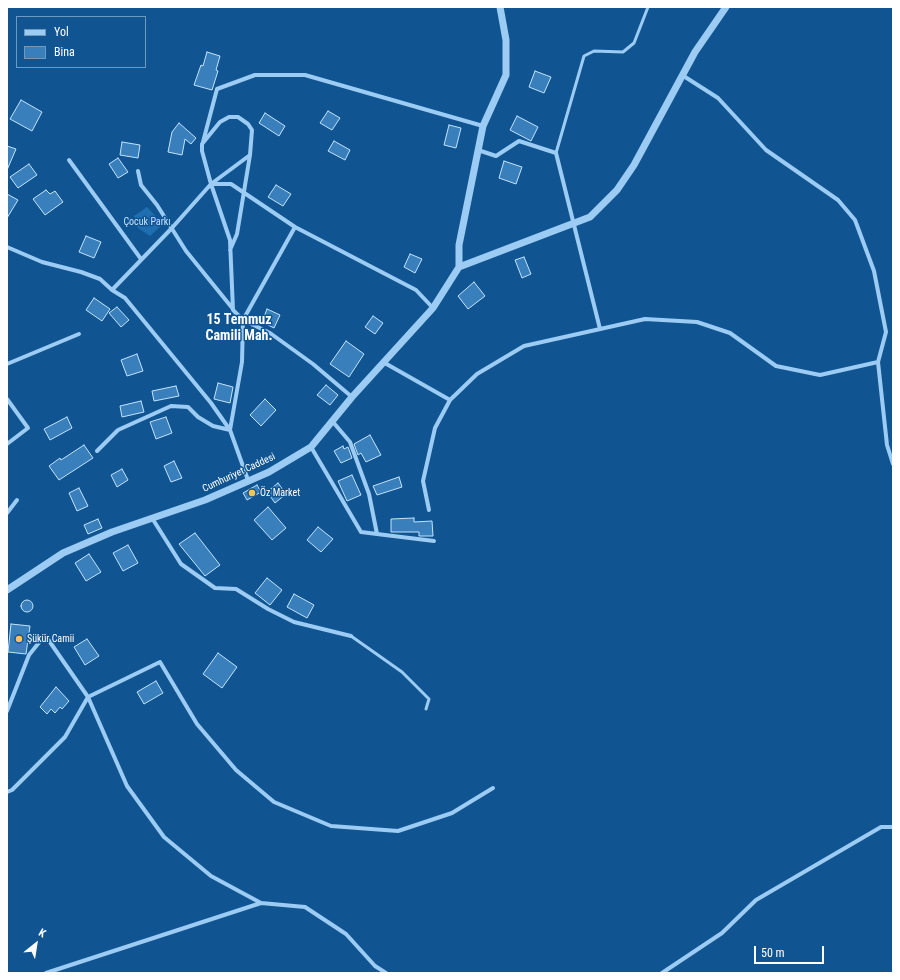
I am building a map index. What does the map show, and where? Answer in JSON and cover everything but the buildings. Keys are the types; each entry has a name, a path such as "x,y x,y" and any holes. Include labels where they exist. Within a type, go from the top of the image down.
{"street":[{"path":"500,7 506,40 506,75 483,126 460,238 459,267 590,217 617,190 643,150 695,52 726,7"},
{"path":"233,310 230,250 225,221 211,184 202,152 202,144 217,89 255,75 306,75 483,126"},
{"path":"682,75 718,98 766,150 838,200 854,220 874,271 886,332 878,362 888,445 893,464"},
{"path":"202,144 220,122 229,117 238,117 248,124 252,130 250,155 237,234 230,250"},
{"path":"478,150 496,156 520,142 556,153 572,224 600,329"},
{"path":"112,290 171,229 211,184 250,155"},
{"path":"69,160 142,259"},
{"path":"138,171 141,185 157,205 171,229 233,310 243,320 270,333 313,364 352,397"},
{"path":"211,184 231,184 295,227 416,290 433,308"},
{"path":"230,430 242,362 243,320 295,227"},
{"path":"7,248 42,262 81,272 100,279 112,290 125,298 211,403 230,430 248,480"},
{"name":"Cumhuriyet Caddesi","path":"7,590 63,553 112,532 205,500 269,472 310,447 333,422 382,362 433,308 459,267"},
{"path":"429,510 423,481 435,428 450,400 477,374 524,346 646,319 697,322 730,333 776,366 820,375 878,362"},
{"path":"7,364 79,334"},
{"path":"382,362 450,400"},
{"path":"7,400 28,428 7,444"},
{"path":"97,451 118,430 171,406 188,407 198,417 213,426 230,430"},
{"path":"333,422 350,442 369,494 376,534"},
{"path":"310,447 361,532 434,541"},
{"path":"7,513 17,500"},
{"path":"152,518 181,564 215,588 236,589 268,609 294,622 351,636"},
{"path":"7,711 29,654 45,635 88,697 127,786 164,837 211,876 261,903 305,907 346,934 375,966 386,973"},
{"path":"7,792 12,790 65,737 88,697 160,662 197,724 236,770 274,802 332,826 398,831 452,813 493,788"},
{"path":"662,973 722,933 756,900 881,827 893,827"},
{"path":"46,973 261,903"}],"lane":[{"path":"556,153 584,56 594,52 623,52 634,43 648,7"},
{"path":"351,636 402,672 429,699 426,709"}],"green space":[{"name":"Çocuk Parkı","path":"147,207 163,224 150,236 138,228 134,216"}],"place":[{"name":"Öz Market","path":"252,493"},
{"name":"Şükür Camii","path":"19,639"}],"district":[{"name":"15 Temmuz Camili Mah.","path":"239,328"}]}
